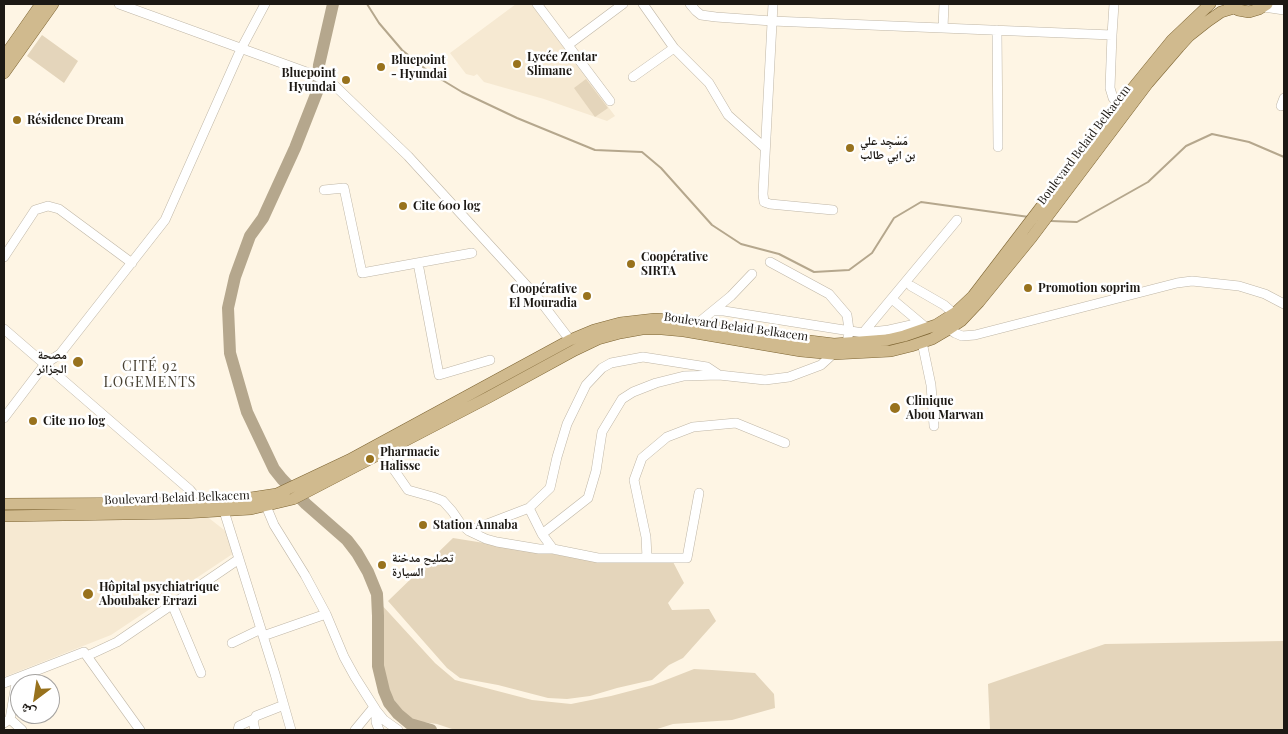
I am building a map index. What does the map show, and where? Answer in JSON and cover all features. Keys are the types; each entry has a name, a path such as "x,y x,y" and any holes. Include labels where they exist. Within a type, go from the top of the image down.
{"main road":[{"path":"4,57 41,4"},
{"path":"4,73 53,4"},
{"name":"Boulevard Belaid Belkacem","path":"1046,209 1119,104 1172,40 1210,4"},
{"path":"1231,6 1244,12 1249,12 1265,5"},
{"name":"Boulevard Belaid Belkacem","path":"380,449 489,397 575,350 598,339 620,334 662,329 684,331 801,351 833,354 891,351 940,335 947,325 979,302 1046,209 1179,47 1189,36 1208,21 1231,6"},
{"name":"Boulevard Belaid Belkacem","path":"4,504 204,507 224,511 266,506 296,494 380,449 570,340 594,330 620,323 639,320 678,320 792,340 834,344 887,340 923,326 947,325"},
{"name":"Boulevard Belaid Belkacem","path":"4,516 204,507 260,498 282,492 296,494"}],"street":[{"path":"119,4 309,73 333,84 408,156 538,298 570,340"},
{"path":"4,418 45,364 60,354 165,220 241,49 265,4"},
{"path":"537,4 610,101"},
{"path":"643,4 674,48 709,82 728,115 765,148"},
{"path":"690,4 701,15 772,21 1112,35"},
{"path":"773,4 764,202 833,210"},
{"path":"943,28 944,4"},
{"path":"1114,4 1110,88 1113,98 1119,104"},
{"path":"568,45 619,5"},
{"path":"1265,5 1284,10"},
{"path":"997,30 998,147"},
{"path":"634,77 674,48"},
{"path":"324,190 344,188 362,273 472,253"},
{"path":"4,257 35,210 48,206 59,209 132,263"},
{"path":"863,333 957,220"},
{"path":"770,262 829,294 847,315 849,330 847,344"},
{"path":"418,263 439,375 490,360"},
{"path":"698,323 731,296 752,274"},
{"path":"947,325 954,333 962,336 975,334 1177,283 1192,281 1239,286 1264,294 1284,304"},
{"path":"911,286 944,304 958,317"},
{"path":"892,299 923,326"},
{"path":"713,311 724,311 863,333 923,326"},
{"path":"4,328 184,484 204,507"},
{"path":"922,342 931,385 934,426"},
{"path":"542,534 588,498 596,471 602,432 622,399 633,392 656,383 684,376 719,375 765,380 789,377 821,365 833,354"},
{"path":"469,531 529,508 550,488 567,424 586,385 602,368 611,364 643,357 707,367 719,375"},
{"path":"647,558 646,537 634,480 642,458 667,437 693,427 736,423 785,442"},
{"path":"380,449 408,490 443,501 469,531 497,542 540,549 553,549 598,558 687,558 699,493"},
{"path":"266,506 274,525 305,575 326,614 344,657 355,677 375,709 384,720 398,730"},
{"path":"529,508 542,534 553,549"},
{"path":"224,511 291,730"},
{"path":"88,656 117,642 239,559"},
{"path":"172,604 201,673"},
{"path":"232,643 326,614"},
{"path":"27,674 84,652 140,730"},
{"path":"238,730 239,726 254,719 256,716 284,705"},
{"path":"10,708 7,721 22,730"},
{"path":"355,730 375,709"},
{"path":"375,709 379,730"},
{"path":"254,719 253,725 255,730"}],"shaded area":[{"name":"Lycée Zentar Slimane","path":"516,4 531,4 615,116 607,121 544,99 484,82 477,74 474,76 466,74 450,53"},
{"path":"42,35 78,61 64,83 27,56"},
{"path":"586,79 608,108 595,117 574,88"},
{"name":"Hôpital psychiatrique Aboubaker Errazi","path":"205,515 228,533 234,553 111,635 4,677 4,520"},
{"path":"453,538 603,562 671,558 684,583 668,603 672,610 709,609 716,621 683,658 669,665 652,680 590,696 567,699 548,698 498,685 460,678 447,668 388,601"},
{"path":"380,603 435,663 455,680 532,700 571,704 653,685 694,669 755,673 774,694 775,708 732,720 673,724 654,730 455,730 437,724 415,721 406,716 390,694 381,666"},
{"path":"1284,641 1284,730 990,730 988,684 1105,644"}],"waterway":[{"path":"333,4 319,65 317,92 295,148 263,218 250,236 235,277 228,308 230,353 247,412 274,469 306,504 347,540 368,572 377,594 378,666 389,703 410,724 431,730"},
{"path":"367,4 379,23 402,50 429,72 462,92 517,118 595,150 642,152 661,168 712,225 741,244 779,254 814,272 849,270 872,253 894,218 921,202 1029,217"},
{"path":"1051,221 1077,222 1148,182 1186,146 1212,134 1249,142 1284,157"}],"place":[{"name":"Lycée Zentar Slimane","path":"517,64"},
{"name":"Bluepoint - Hyundai","path":"381,67"},
{"name":"Bluepoint Hyundai","path":"346,80"},
{"name":"Résidence Dream","path":"17,120"},
{"name":"مَسْجِد علي بن ابي طالب","path":"850,148"},
{"name":"Cite 600 log","path":"403,206"},
{"name":"Coopérative SIRTA","path":"631,264"},
{"name":"Promotion soprim","path":"1028,288"},
{"name":"Coopérative El Mouradia","path":"587,296"},
{"name":"مصحة الجزائر","path":"78,362"},
{"name":"Clinique Abou Marwan","path":"895,408"},
{"name":"Cite 110 log","path":"33,421"},
{"name":"Pharmacie Halisse","path":"370,459"},
{"name":"Station Annaba","path":"423,525"},
{"name":"تصليح مدخنة السيارة","path":"382,565"},
{"name":"Hôpital psychiatrique Aboubaker Errazi","path":"88,594"}],"district":[{"name":"CITÉ 92 LOGEMENTS","path":"150,376"}]}
